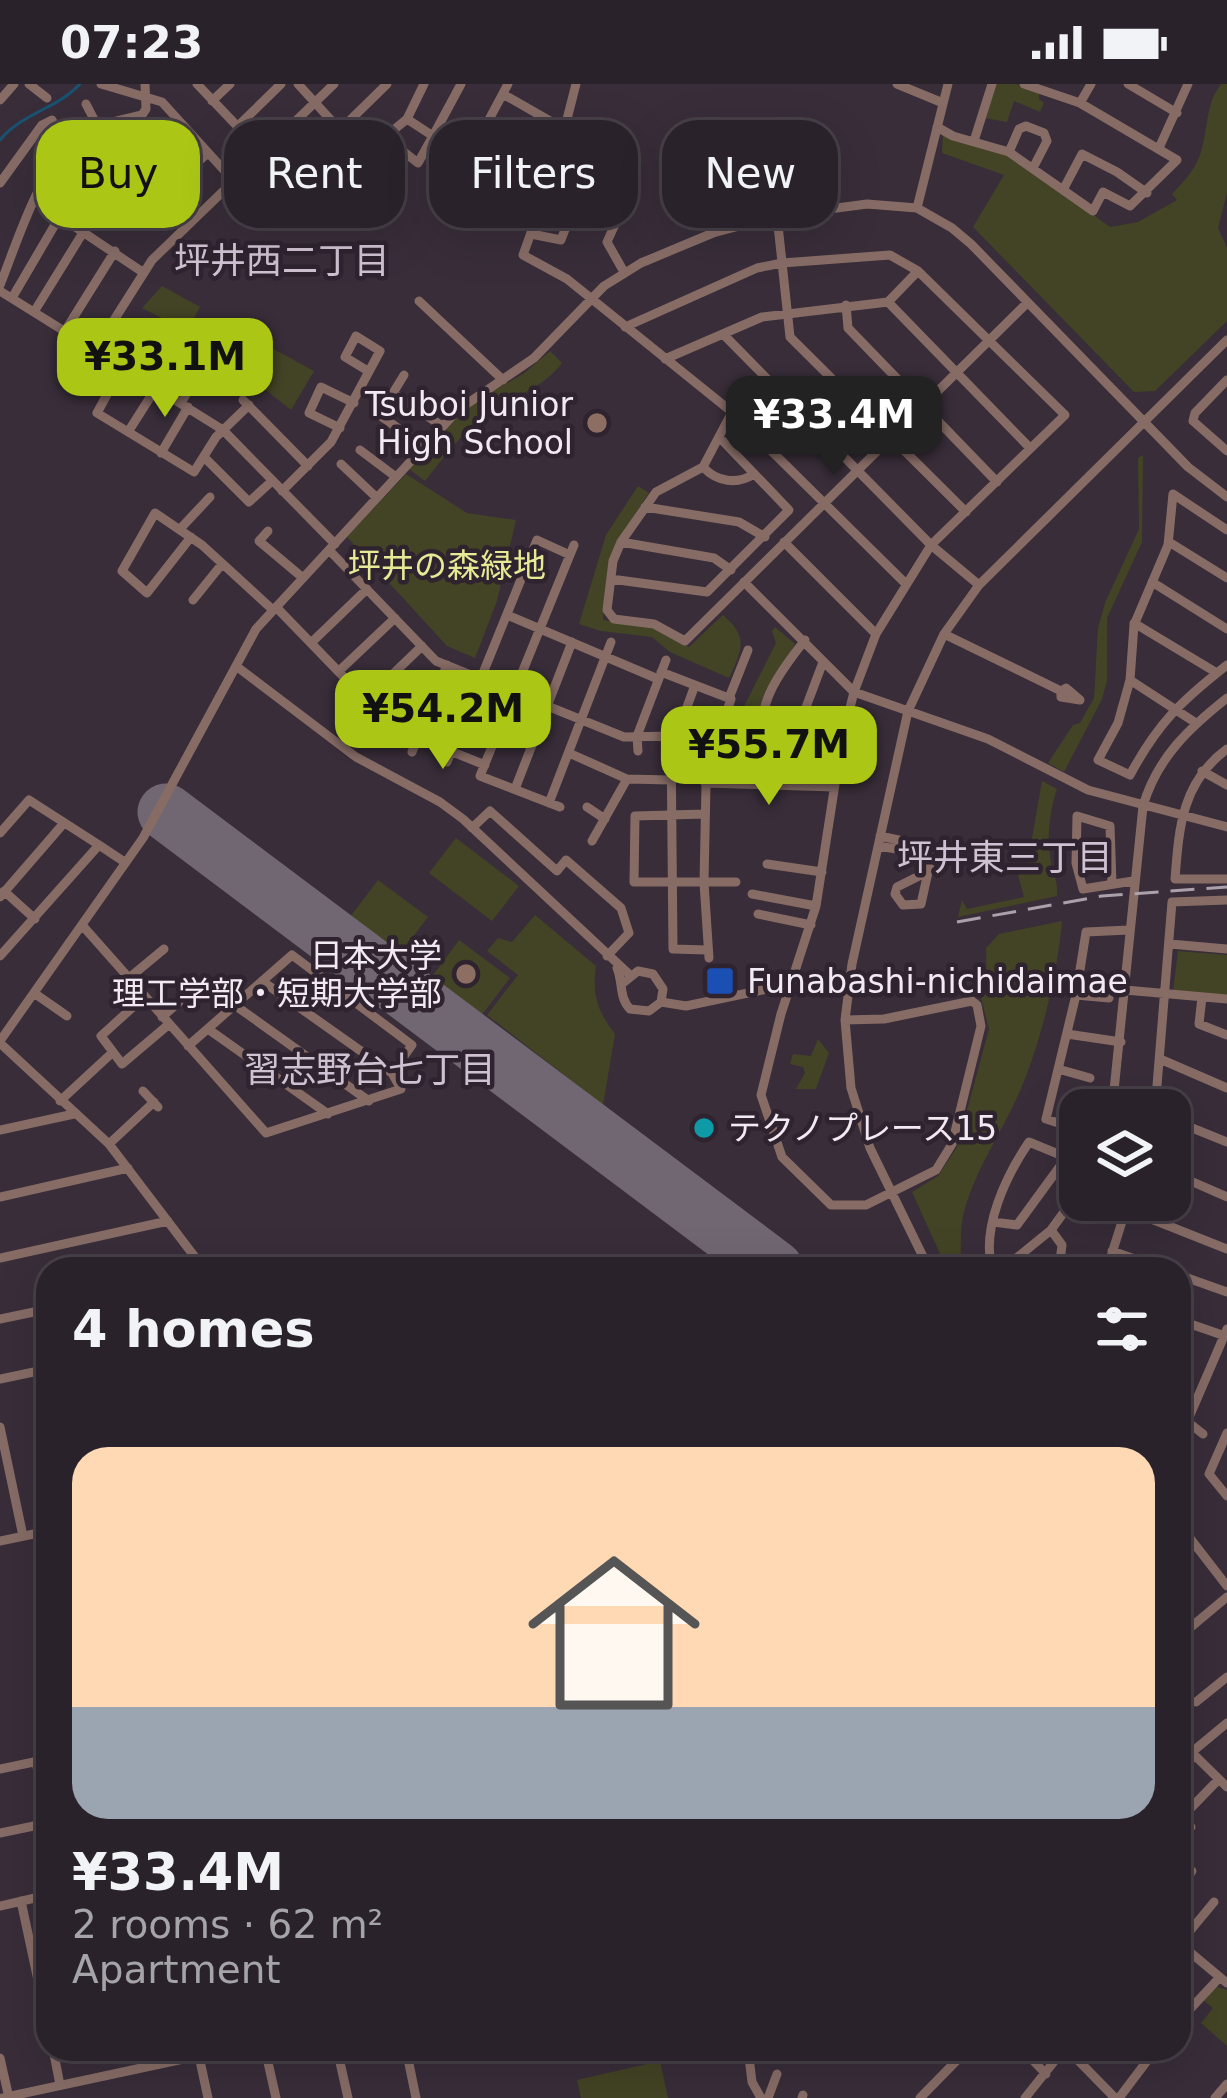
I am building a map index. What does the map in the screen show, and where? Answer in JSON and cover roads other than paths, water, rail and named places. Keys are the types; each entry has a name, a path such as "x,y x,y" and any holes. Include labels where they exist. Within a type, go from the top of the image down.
{"street":[{"path":"0,100 14,84"},
{"path":"29,84 47,98"},
{"path":"101,84 161,102 178,120"},
{"path":"137,120 146,98 145,84"},
{"path":"197,84 232,120"},
{"path":"212,101 230,84"},
{"path":"244,120 281,84"},
{"path":"298,84 340,130 387,84"},
{"path":"297,120 334,84"},
{"path":"424,84 406,119 386,137 418,163 429,143"},
{"path":"442,120 461,84"},
{"path":"567,120 576,84"},
{"path":"897,84 943,103"},
{"path":"917,208 948,84"},
{"path":"974,141 992,84"},
{"path":"938,127 1010,152 1093,211 1103,192 1130,206 1178,160 1080,103 1024,84"},
{"path":"1080,103 1091,84"},
{"path":"1159,148 1188,84"},
{"path":"1131,85 1177,113"},
{"path":"489,120 506,89 552,120"},
{"path":"86,104 94,120"},
{"path":"124,120 142,115"},
{"path":"406,119 429,133"},
{"path":"1010,152 1019,129 1026,126 1044,134 1047,141 1033,168"},
{"path":"0,183 36,132"},
{"path":"200,144 224,170"},
{"path":"200,160 208,153"},
{"path":"1064,188 1082,154 1147,193"},
{"path":"95,350 152,260 224,189"},
{"path":"35,200 0,288 223,430 367,589 447,665 625,736 707,736 718,735 748,650"},
{"path":"838,208 867,204 917,208 952,228 1188,467 1227,497"},
{"path":"12,298 53,228"},
{"path":"80,228 144,273"},
{"path":"533,228 524,255 567,279 732,412 905,583"},
{"path":"531,234 561,240 565,228"},
{"path":"613,228 607,242 624,272"},
{"path":"195,1257 109,1144 6,1055 0,1042 143,838 256,629 274,608 469,399 534,358 588,300 624,272 732,228"},
{"path":"778,228 790,337 966,512"},
{"path":"34,312 85,231"},
{"path":"0,248 12,255"},
{"path":"65,331 115,251"},
{"path":"625,327 757,268 890,254 918,271 991,338 1065,415 932,545 905,583 876,634 842,739 812,925 781,1015 761,1095 782,1156 831,1205 866,1205 936,1170 952,1144 981,1026 972,1001 884,1019 845,1020"},
{"path":"665,359 762,316 888,302 918,271"},
{"path":"419,301 502,380"},
{"path":"888,302 1030,448"},
{"path":"732,412 703,467 656,492 621,542 607,610 614,619 654,624 685,640 1027,303"},
{"path":"846,305 848,328 997,482"},
{"path":"724,335 932,545 979,585"},
{"path":"923,1257 856,1107 845,1020 852,964 908,711 944,634 979,585 1227,340"},
{"path":"122,367 97,413 194,472 246,403 308,466"},
{"path":"282,491 332,442 368,371"},
{"path":"161,453 200,372"},
{"path":"404,375 393,393 442,426"},
{"path":"1225,386 1195,413 1193,421 1227,452"},
{"path":"340,428 309,413 321,387 354,403"},
{"path":"128,432 156,388"},
{"path":"378,414 423,446"},
{"path":"611,579 707,592 789,510 719,437"},
{"path":"360,450 396,477"},
{"path":"204,457 249,502 272,481"},
{"path":"341,464 377,498"},
{"path":"703,467 711,476 726,480 740,481 754,474"},
{"path":"1227,530 1174,494 1168,542 1135,623 1130,680 1118,723 1098,760 1130,775 1153,733 1227,664"},
{"path":"180,530 210,497"},
{"path":"645,507 739,522 765,537"},
{"path":"191,537 147,593 122,571 155,513 191,537 274,608 366,700 422,646"},
{"path":"268,531 259,541 303,578"},
{"path":"449,756 537,540 572,550 480,776 560,807"},
{"path":"621,542 714,558 730,570"},
{"path":"784,542 876,634"},
{"path":"1168,542 1227,578"},
{"path":"193,600 222,564"},
{"path":"744,582 854,692 988,739 1074,784 1227,827"},
{"path":"1152,582 1227,629"},
{"path":"312,642 367,589"},
{"path":"507,615 606,656 729,698"},
{"path":"339,671 395,618"},
{"path":"1135,623 1217,673"},
{"path":"944,634 1061,691"},
{"path":"806,640 786,664 762,715 762,729 769,739 842,739"},
{"path":"514,789 572,642"},
{"path":"549,802 611,642"},
{"path":"638,751 637,736 666,660"},
{"path":"794,739 823,662"},
{"path":"412,752 447,665"},
{"path":"236,666 356,757 440,802 627,979"},
{"path":"1130,680 1196,723"},
{"path":"695,685 674,737 670,780 673,949 707,954 707,736"},
{"path":"417,696 433,701"},
{"path":"1115,1089 1143,806 1166,755 1227,698"},
{"path":"400,718 449,756 485,764"},
{"path":"1227,749 1202,771 1180,815 1174,879 1227,879"},
{"path":"568,753 627,778 670,780"},
{"path":"1202,771 1227,785"},
{"path":"592,842 627,778"},
{"path":"705,783 834,787"},
{"path":"0,833 28,800 122,861"},
{"path":"587,807 605,819"},
{"path":"472,828 490,811 557,871 566,860 621,908 629,934 610,960"},
{"path":"705,814 635,816 634,882 736,882"},
{"path":"1112,884 1110,826 1077,817 1076,862 1083,889 1133,881"},
{"path":"35,919 2,892 64,823"},
{"path":"620,837 635,838"},
{"path":"879,841 921,845 932,854 921,904 903,904 895,894 897,887 922,875 922,860 879,841"},
{"path":"0,956 99,845"},
{"path":"767,864 822,872"},
{"path":"752,894 816,906"},
{"path":"1157,1089 1172,902 1227,900"},
{"path":"758,914 812,925"},
{"path":"82,925 266,1133 401,1089 392,1073 262,981"},
{"path":"1059,1123 1046,1119 1086,932 1129,930"},
{"path":"1170,944 1227,949"},
{"path":"129,978 164,949"},
{"path":"188,1046 292,955 412,1045 392,1073"},
{"path":"645,972 658,979 663,989 661,1002 650,1011 630,1009 622,995 627,979 645,972"},
{"path":"144,997 100,1036 122,1064 203,981"},
{"path":"661,1002 686,1006 791,984"},
{"path":"1125,991 1227,999"},
{"path":"34,993 67,1016"},
{"path":"1076,995 1109,998"},
{"path":"1202,998 1199,1024 1227,1035"},
{"path":"236,1006 369,1101"},
{"path":"208,1029 328,1114"},
{"path":"1066,1034 1121,1042"},
{"path":"60,1101 113,1052"},
{"path":"1160,1059 1227,1088"},
{"path":"1058,1069 1090,1078"},
{"path":"109,1144 156,1104 143,1091"},
{"path":"0,1130 74,1114"},
{"path":"1191,1127 1227,1142"},
{"path":"993,1257 994,1222 1011,1169 1029,1142 1059,1155"},
{"path":"0,1197 128,1168"},
{"path":"994,1222 1017,1225 1059,1168"},
{"path":"1191,1181 1227,1197"},
{"path":"1110,1257 1126,1209 1227,1249"},
{"path":"1018,1257 1059,1220"},
{"path":"0,1258 168,1221"},
{"path":"1052,1230 1062,1245 1060,1257"},
{"path":"1112,1251 1129,1257"},
{"path":"1191,1279 1227,1292"},
{"path":"0,1319 36,1312"},
{"path":"1191,1323 1226,1333 1191,1403"},
{"path":"0,1379 36,1372"},
{"path":"1191,1425 1203,1434"},
{"path":"0,1427 23,1536"},
{"path":"1227,1433 1224,1449 1209,1474 1227,1496"},
{"path":"0,1541 36,1533"},
{"path":"1191,1540 1227,1586"},
{"path":"1191,1627 1227,1597"},
{"path":"1196,1702 1227,1677"},
{"path":"1191,1757 1227,1723"},
{"path":"1191,1810 1223,1783 1193,1754"},
{"path":"0,1769 36,1761"},
{"path":"0,1833 36,1825"},
{"path":"0,1906 36,1898"},
{"path":"21,1901 36,1971"},
{"path":"1191,1929 1214,1902"},
{"path":"1191,1953 1224,1980 1191,2009"},
{"path":"0,2058 7,2097 175,2061"},
{"path":"55,2061 60,2085"},
{"path":"200,2061 208,2098"},
{"path":"268,2061 276,2098"},
{"path":"340,2061 348,2098"},
{"path":"408,2061 416,2098"},
{"path":"749,2061 752,2082 765,2098 777,2074"},
{"path":"920,2098 956,2061"},
{"path":"1034,2061 1046,2074"},
{"path":"1025,2098 1056,2061"},
{"path":"1078,2061 1117,2098 1146,2061"},
{"path":"1215,2098 1227,2084"}],"waterway":[{"path":"0,140 80,84"}],"railway":[{"path":"957,922 1102,896 1227,887"}],"place":[{"name":"Tsuboi Junior High School","path":"597,423"},
{"name":"日本大学 理工学部・短期大学部","path":"466,974"},
{"name":"Funabashi-nichidaimae","path":"720,981"},
{"name":"テクノプレース15","path":"704,1128"}],"district":[{"name":"坪井西二丁目","path":"282,260"},
{"name":"坪井東三丁目","path":"1005,857"},
{"name":"習志野台七丁目","path":"370,1069"}],"park label":[{"name":"坪井の森緑地","path":"447,565"}]}
